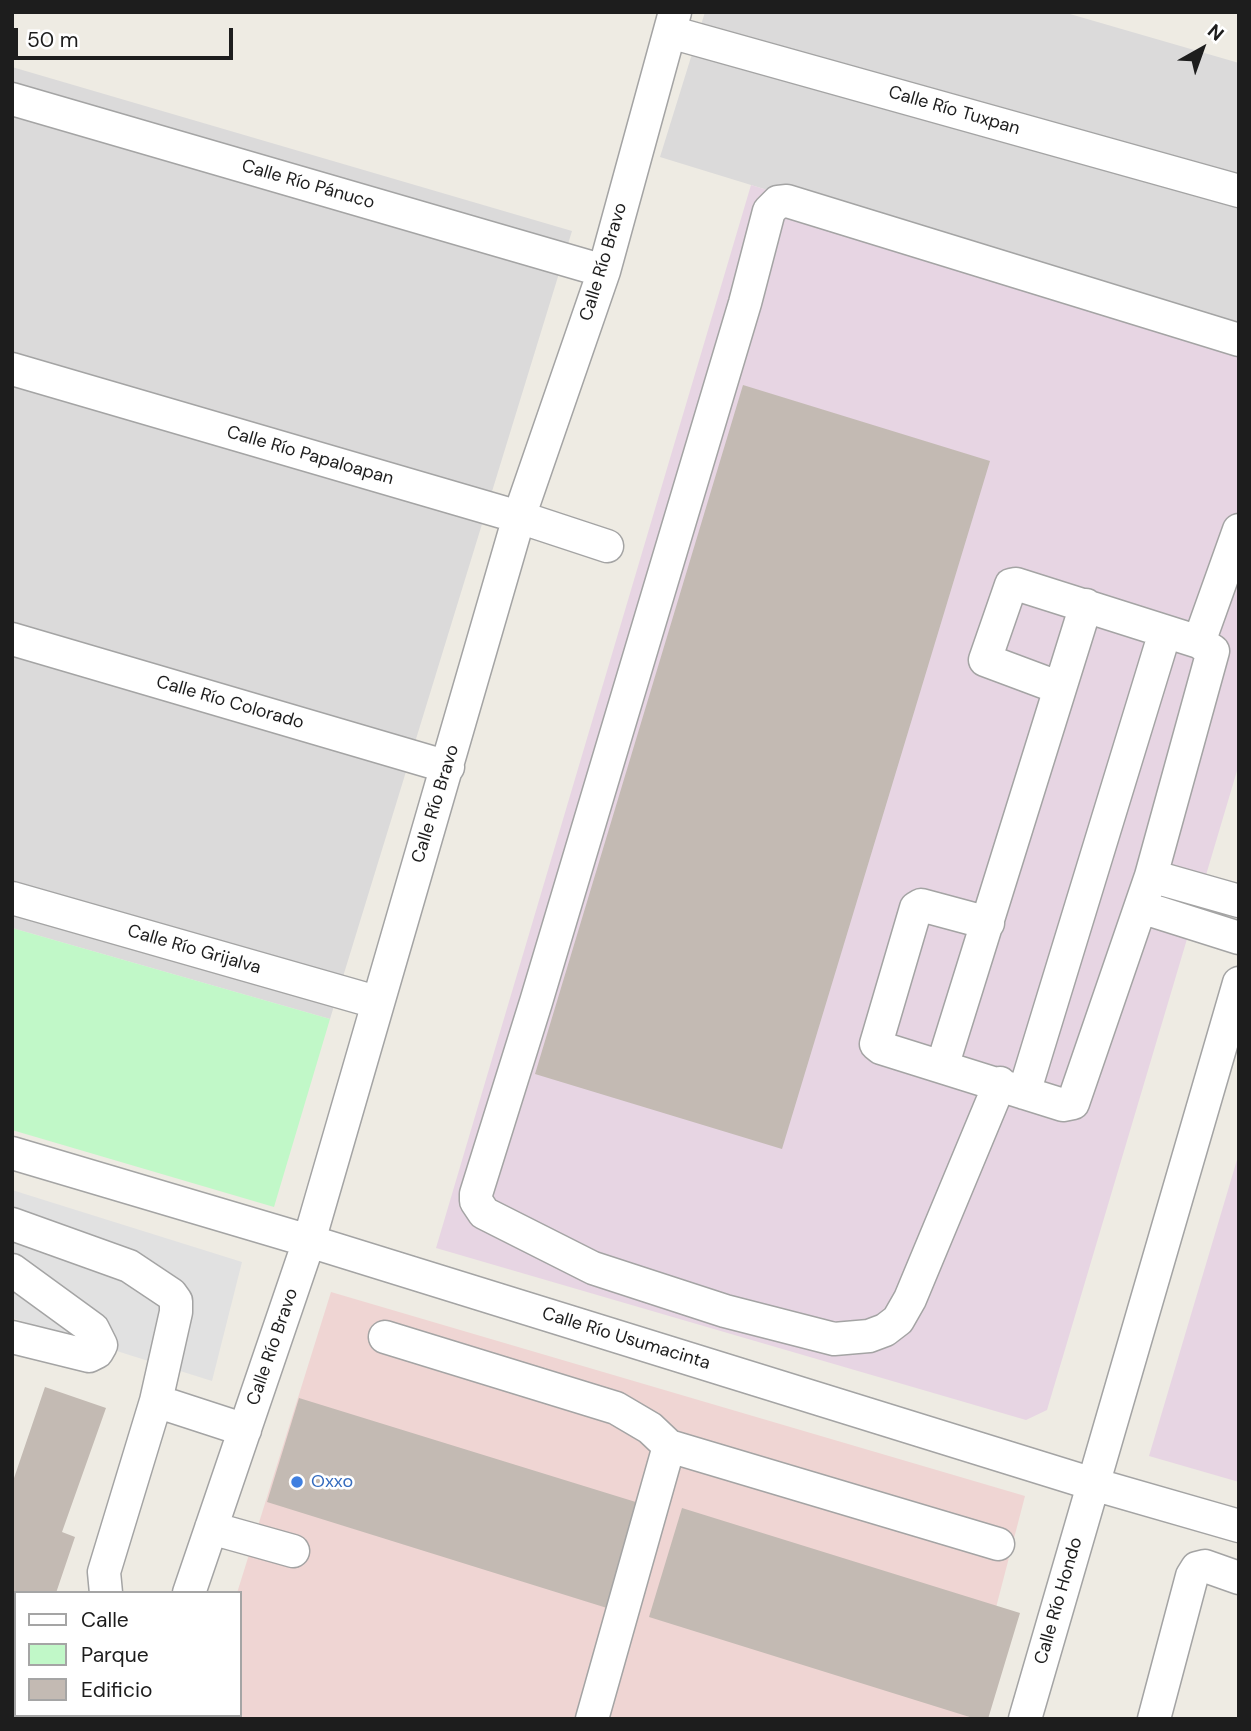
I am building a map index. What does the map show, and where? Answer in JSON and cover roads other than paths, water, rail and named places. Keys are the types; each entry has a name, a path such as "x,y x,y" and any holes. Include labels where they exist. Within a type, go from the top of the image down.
{"street":[{"name":"Calle Río Tuxpan","path":"672,22 1239,191"},
{"name":"Calle Río Bravo","path":"190,1591 309,1241 376,1002 448,767 519,517 604,271 672,22"},
{"name":"Calle Río Pánuco","path":"12,99 604,271"},
{"path":"1166,632 1012,1088 898,1320 885,1330 869,1336 834,1339 725,1311 593,1268 484,1213 475,1194 540,989 734,342 769,211 778,202 787,201 1239,341"},
{"name":"Calle Río Papaloapan","path":"12,369 519,517 607,546"},
{"path":"1199,642 1239,530"},
{"path":"988,923 921,905 916,908 876,1044 881,1048 1063,1105 1076,1100 1151,876 1213,651 1199,642 1086,605 1016,584 1011,585 986,656 988,663 1060,688"},
{"path":"942,1067 1086,605"},
{"name":"Calle Río Colorado","path":"12,639 448,767"},
{"path":"1151,876 1239,901"},
{"name":"Calle Río Grijalva","path":"12,898 376,1002"},
{"path":"1141,907 1239,939"},
{"name":"Calle Río Hondo","path":"1024,1719 1239,983"},
{"name":"Calle Río Usumacinta","path":"12,1153 309,1241 1093,1484 1239,1526"},
{"path":"13,1229 130,1266 176,1301 176,1312 156,1401 104,1572 107,1591"},
{"path":"12,1270 93,1329 101,1345 97,1352 89,1356 12,1337"},
{"path":"386,1337 616,1408 650,1428 669,1446 998,1544"},
{"path":"156,1401 245,1430"},
{"path":"592,1719 669,1446"},
{"path":"211,1528 293,1551"},
{"path":"1154,1719 1192,1576 1198,1568 1205,1566 1239,1578"}],"place":[{"name":"Oxxo","path":"297,1482"}]}
